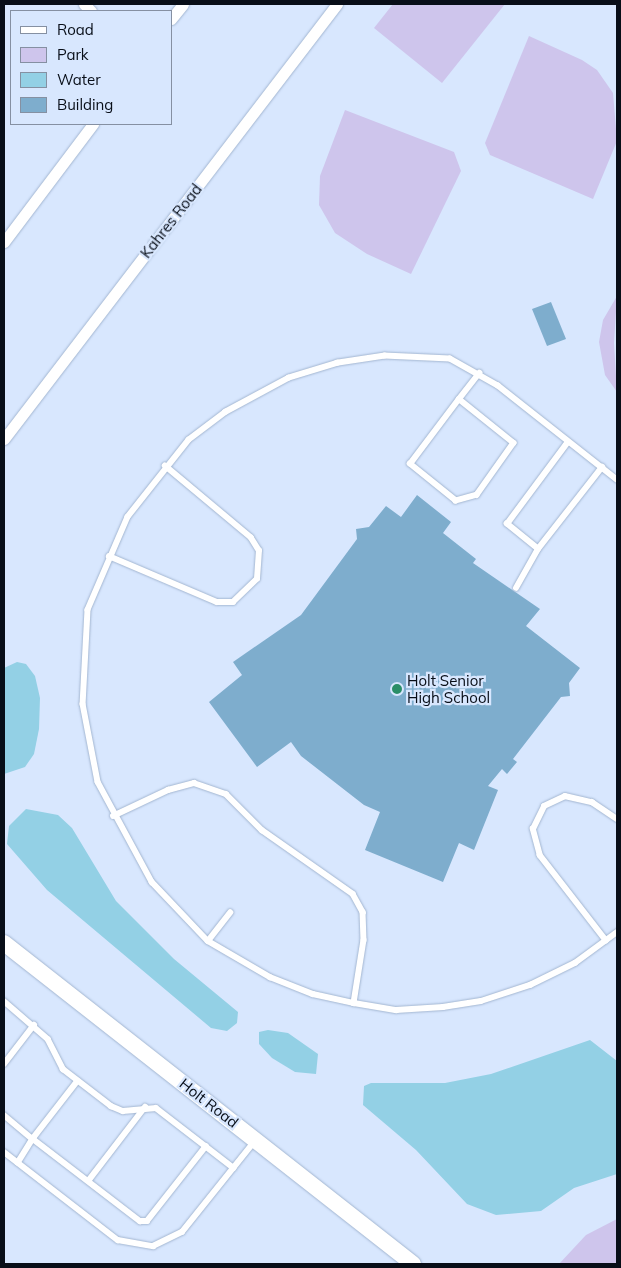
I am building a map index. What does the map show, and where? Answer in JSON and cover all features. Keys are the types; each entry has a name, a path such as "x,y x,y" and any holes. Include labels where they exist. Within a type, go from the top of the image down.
{"main road":[{"name":"Holt Road","path":"4,943 413,1264"}],"street":[{"path":"172,18 183,4"},
{"name":"Kahres Road","path":"4,439 338,4"},
{"path":"4,242 92,125"}],"lane":[{"path":"617,480 479,373 450,359 425,356 385,356 320,368 226,412 166,466 128,517 108,556 88,610 83,704 98,782 113,816 152,882 208,941 270,977 313,994 396,1010 481,1001 530,985 606,941 617,932"},
{"path":"459,399 514,443 476,495 456,501 410,464 459,399 479,373"},
{"path":"538,549 507,524 568,442"},
{"path":"108,556 217,602 233,602 257,579 259,551 251,538 166,466"},
{"path":"516,588 538,549 602,467"},
{"path":"113,816 168,790 194,783 226,794 262,830 353,894 363,912 364,940 354,1003"},
{"path":"606,941 540,856 533,829 544,806 565,796 592,802 617,819"},
{"path":"208,941 230,913"},
{"path":"4,1001 48,1039 57,1064 78,1081 118,1110 145,1107 156,1108 234,1168"},
{"path":"4,1064 34,1025"},
{"path":"18,1163 78,1081"},
{"path":"89,1180 145,1107"},
{"path":"4,1115 144,1222 206,1146"},
{"path":"4,1152 118,1240 141,1247 175,1239 256,1140"}],"green space":[{"path":"393,4 505,4 442,83 374,28"},
{"path":"529,36 582,60 597,70 613,93 617,141 593,199 490,155 485,143"},
{"path":"345,110 454,152 461,171 411,274 367,254 335,233 319,205 320,176"},
{"path":"617,296 614,343 617,392 605,375 599,342 603,320"},
{"path":"617,1219 617,1264 559,1264 586,1235"}],"water":[{"path":"17,662 26,664 35,676 40,698 39,729 34,754 25,767 4,774 4,668"},
{"path":"26,809 58,815 72,828 116,901 174,959 238,1012 237,1023 227,1031 211,1028 47,890 7,844 9,826"},
{"path":"268,1030 288,1033 318,1054 316,1074 295,1072 272,1058 259,1044 259,1032"},
{"path":"590,1040 617,1061 617,1174 574,1188 541,1211 496,1215 467,1204 416,1150 363,1105 364,1086 371,1083 445,1083 491,1074"}],"building":[{"path":"551,302 566,339 547,346 532,309"},
{"name":"Holt Senior High School","path":"417,495 451,522 443,533 476,559 473,563 540,609 526,626 580,668 569,683 570,696 561,697 513,759 517,762 507,774 502,769 488,786 498,790 474,850 459,843 443,882 365,850 380,812 364,805 301,756 291,742 257,767 209,702 242,675 233,662 301,615 357,539 356,529 369,527 386,506 401,517"}],"place":[{"name":"Holt Senior High School","path":"397,689"}]}
